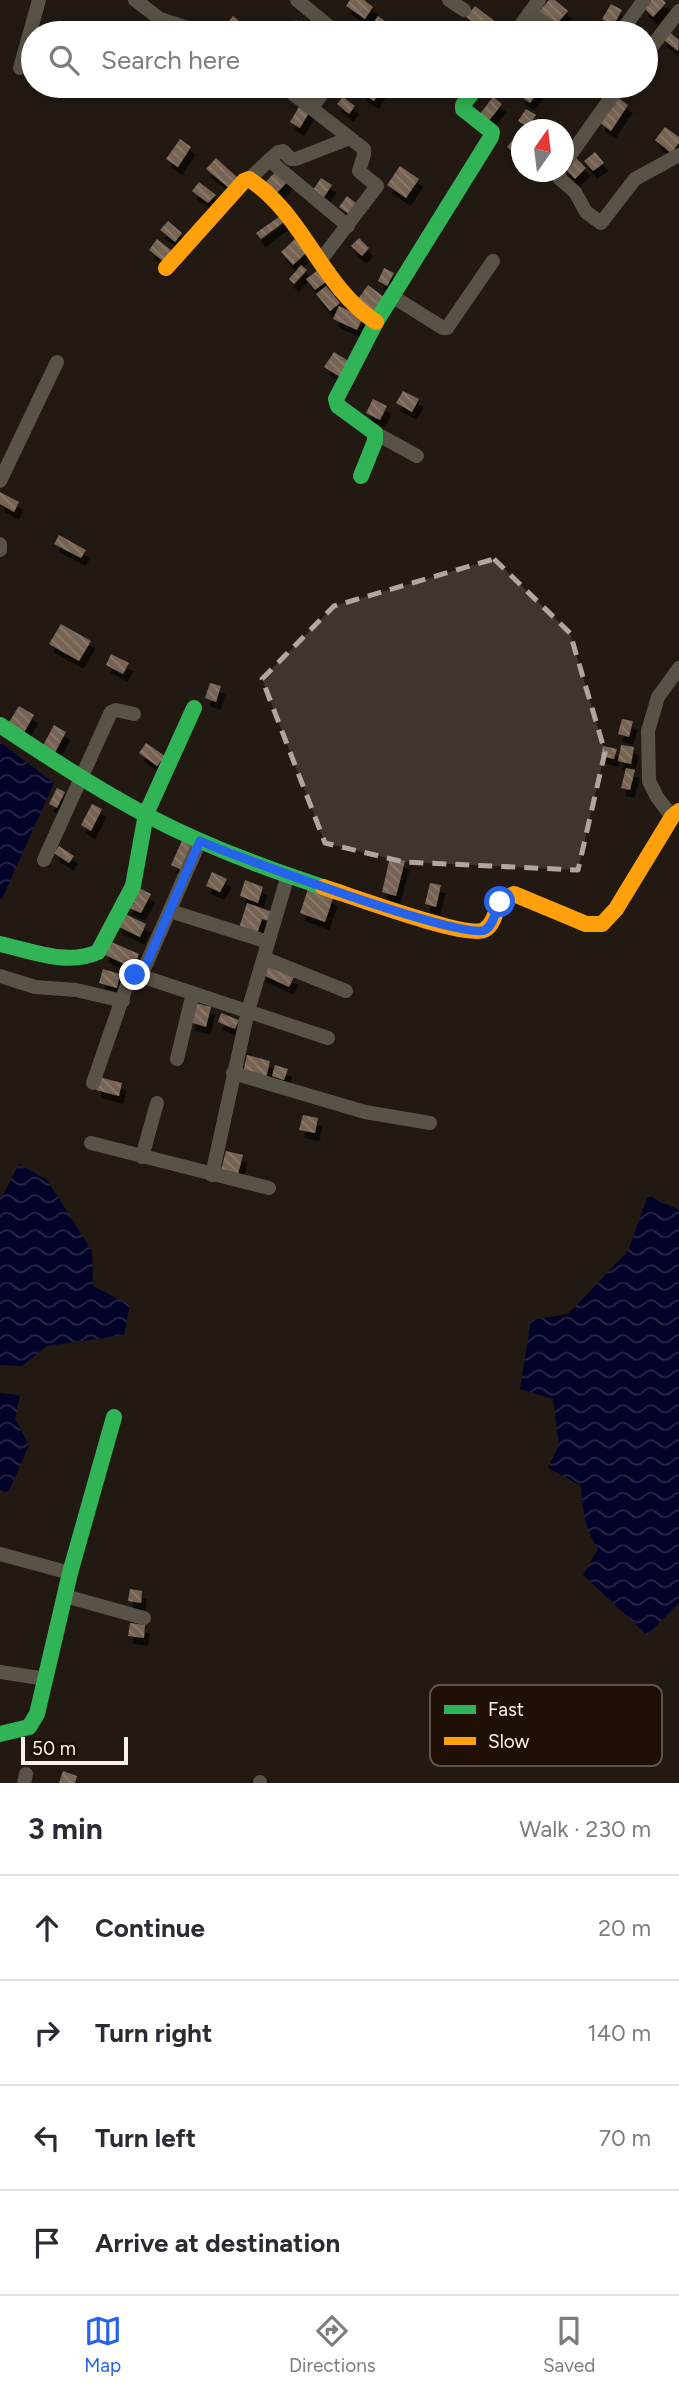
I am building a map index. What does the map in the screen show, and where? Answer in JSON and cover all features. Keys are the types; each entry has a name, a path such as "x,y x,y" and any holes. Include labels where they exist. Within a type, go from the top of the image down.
{"street":[{"path":"33,21 39,0"},
{"path":"135,0 166,21"},
{"path":"449,0 464,10"},
{"path":"523,21 539,0"},
{"path":"629,21 644,0"},
{"path":"306,3 325,21"},
{"path":"658,38 679,10"},
{"path":"529,13 541,21"},
{"path":"299,98 365,152 359,171 377,186 320,261"},
{"path":"312,108 319,98"},
{"path":"417,456 375,433 336,403 376,322 491,137 492,132 464,112 463,105 468,98"},
{"path":"574,150 610,98"},
{"path":"166,268 244,181 281,151 296,159 350,138"},
{"path":"564,182 575,192 586,212 601,223 635,179 679,155"},
{"path":"269,160 348,226"},
{"path":"249,179 276,202 350,303 376,322"},
{"path":"393,296 447,328 493,261"},
{"path":"0,481 57,362"},
{"path":"360,476 375,441 375,433"},
{"path":"0,544 0,550"},
{"path":"0,725 80,777 146,814 200,841 288,875 475,932 486,930 491,925 500,902 505,896 514,894 586,924 602,924 616,909 676,814 657,797 649,781 648,731 658,697 679,668"},
{"path":"0,944 64,958 87,957 97,952 120,914 132,886 146,814 194,708"},
{"path":"44,860 111,712 116,710 134,714"},
{"path":"141,976 200,841"},
{"path":"212,1175 248,1011 288,875"},
{"path":"170,911 268,942"},
{"path":"264,958 346,991"},
{"path":"93,1083 131,975 328,1038"},
{"path":"0,976 35,987 76,990 123,1001"},
{"path":"177,1059 192,993"},
{"path":"233,1073 365,1112 430,1123"},
{"path":"142,1157 157,1103"},
{"path":"91,1143 269,1188"},
{"path":"0,1734 23,1729 33,1723 37,1714 65,1596 114,1417"},
{"path":"0,1554 71,1573"},
{"path":"65,1596 144,1618"},
{"path":"0,1672 46,1679"}],"highlighted area":[{"path":"494,559 570,633 605,752 578,870 404,862 325,843 262,679 334,606"}],"water":[{"path":"0,742 54,783 0,903"},
{"path":"19,1164 47,1180 92,1251 93,1286 130,1305 124,1335 47,1346 22,1366 0,1365 0,1197"},
{"path":"648,1195 679,1210 679,1603 647,1635 583,1575 598,1549 587,1526 581,1486 548,1468 559,1445 553,1399 520,1389 531,1320 568,1314 628,1251"},
{"path":"0,1393 20,1395 15,1419 29,1445 8,1493 0,1490"}],"building":[{"path":"350,0 364,0 373,7 365,19 346,6"},
{"path":"549,0 555,0 568,11 559,21 545,21 537,14"},
{"path":"649,0 663,0 666,3 653,17 643,7"},
{"path":"611,4 622,10 616,21 602,19"},
{"path":"475,6 494,21 471,21 466,17"},
{"path":"667,30 679,40 678,51 661,38"},
{"path":"344,98 355,106 349,114 337,104"},
{"path":"492,98 502,104 488,122 479,115"},
{"path":"616,98 628,105 611,131 600,123"},
{"path":"300,105 310,111 300,128 290,122"},
{"path":"526,109 536,115 533,119 519,119"},
{"path":"665,127 679,137 679,143 671,153 655,140"},
{"path":"180,139 191,147 178,167 166,159"},
{"path":"595,152 604,163 593,171 584,161"},
{"path":"216,158 238,178 229,188 206,169"},
{"path":"574,158 586,168 575,179 574,178"},
{"path":"400,166 419,179 406,198 387,185"},
{"path":"277,170 289,180 274,196 262,186"},
{"path":"321,178 332,185 322,200 311,193"},
{"path":"199,182 216,195 208,203 192,191"},
{"path":"347,196 360,206 352,216 339,207"},
{"path":"280,216 284,222 261,239 256,233"},
{"path":"168,221 182,233 175,242 160,230"},
{"path":"359,238 369,248 362,256 351,246"},
{"path":"157,239 172,251 163,261 149,250"},
{"path":"295,239 307,252 293,265 281,252"},
{"path":"301,265 307,270 294,284 289,279"},
{"path":"384,268 394,273 387,286 378,281"},
{"path":"318,270 327,281 315,290 306,279"},
{"path":"368,285 384,297 374,311 358,299"},
{"path":"326,286 340,303 330,311 316,294"},
{"path":"339,306 363,317 357,330 333,319"},
{"path":"334,352 350,362 340,377 324,367"},
{"path":"403,391 419,399 412,412 396,403"},
{"path":"373,399 387,406 380,420 366,413"},
{"path":"0,492 19,502 14,512 0,504"},
{"path":"59,535 86,550 81,558 54,544"},
{"path":"61,624 91,641 79,661 49,644"},
{"path":"111,654 129,663 123,674 106,665"},
{"path":"210,683 221,686 216,702 205,698"},
{"path":"19,706 34,715 22,736 6,727"},
{"path":"622,719 633,721 629,737 618,734"},
{"path":"54,725 66,732 52,758 40,751"},
{"path":"146,743 165,756 157,766 139,753"},
{"path":"621,745 634,747 631,764 618,761"},
{"path":"603,746 617,749 614,759 601,756"},
{"path":"626,768 635,770 630,790 621,788"},
{"path":"57,788 65,792 57,808 49,804"},
{"path":"92,804 102,809 91,831 81,825"},
{"path":"184,836 197,842 184,871 171,865"},
{"path":"59,846 74,856 69,863 54,853"},
{"path":"390,857 405,861 396,896 382,892"},
{"path":"212,872 227,879 220,892 206,886"},
{"path":"245,880 263,887 258,903 240,896"},
{"path":"430,883 441,885 436,907 425,904"},
{"path":"137,887 151,894 141,913 127,907"},
{"path":"308,889 333,898 325,922 300,913"},
{"path":"247,903 275,913 272,922 262,919 257,934 239,928"},
{"path":"123,913 146,924 140,937 117,926"},
{"path":"109,941 139,954 133,968 103,954"},
{"path":"265,965 294,977 289,987 261,974"},
{"path":"103,969 120,974 117,988 99,983"},
{"path":"195,1003 211,1007 206,1027 190,1022"},
{"path":"221,1013 239,1020 235,1029 218,1022"},
{"path":"247,1055 270,1061 266,1078 243,1072"},
{"path":"275,1065 288,1069 284,1080 272,1076"},
{"path":"99,1077 122,1083 119,1096 96,1090"},
{"path":"303,1115 318,1118 315,1133 299,1130"},
{"path":"226,1151 243,1155 238,1174 221,1170"},
{"path":"130,1589 142,1591 141,1603 128,1601"},
{"path":"130,1623 145,1625 144,1638 128,1636"},
{"path":"63,1771 77,1776 75,1783 59,1783"}],"traffic: fast":[{"path":"361,476 375,441 375,433 338,406 336,399 376,322 491,137 492,132 463,109 468,98"},
{"path":"0,944 74,958 98,952 133,886 146,814 194,708"},
{"path":"0,725 74,773 150,817 235,856 323,887"},
{"path":"0,1734 29,1727 37,1714 70,1573 114,1417"}],"traffic: slow":[{"path":"166,268 244,181 249,179 284,211 341,290 376,322"},
{"path":"323,887 432,922 473,931 489,927 498,907 514,894 586,924 602,924 616,909 672,817 679,811"}],"route":[{"path":"135,975 141,976 200,841 320,886 475,932 486,930 491,925 500,902"}]}
